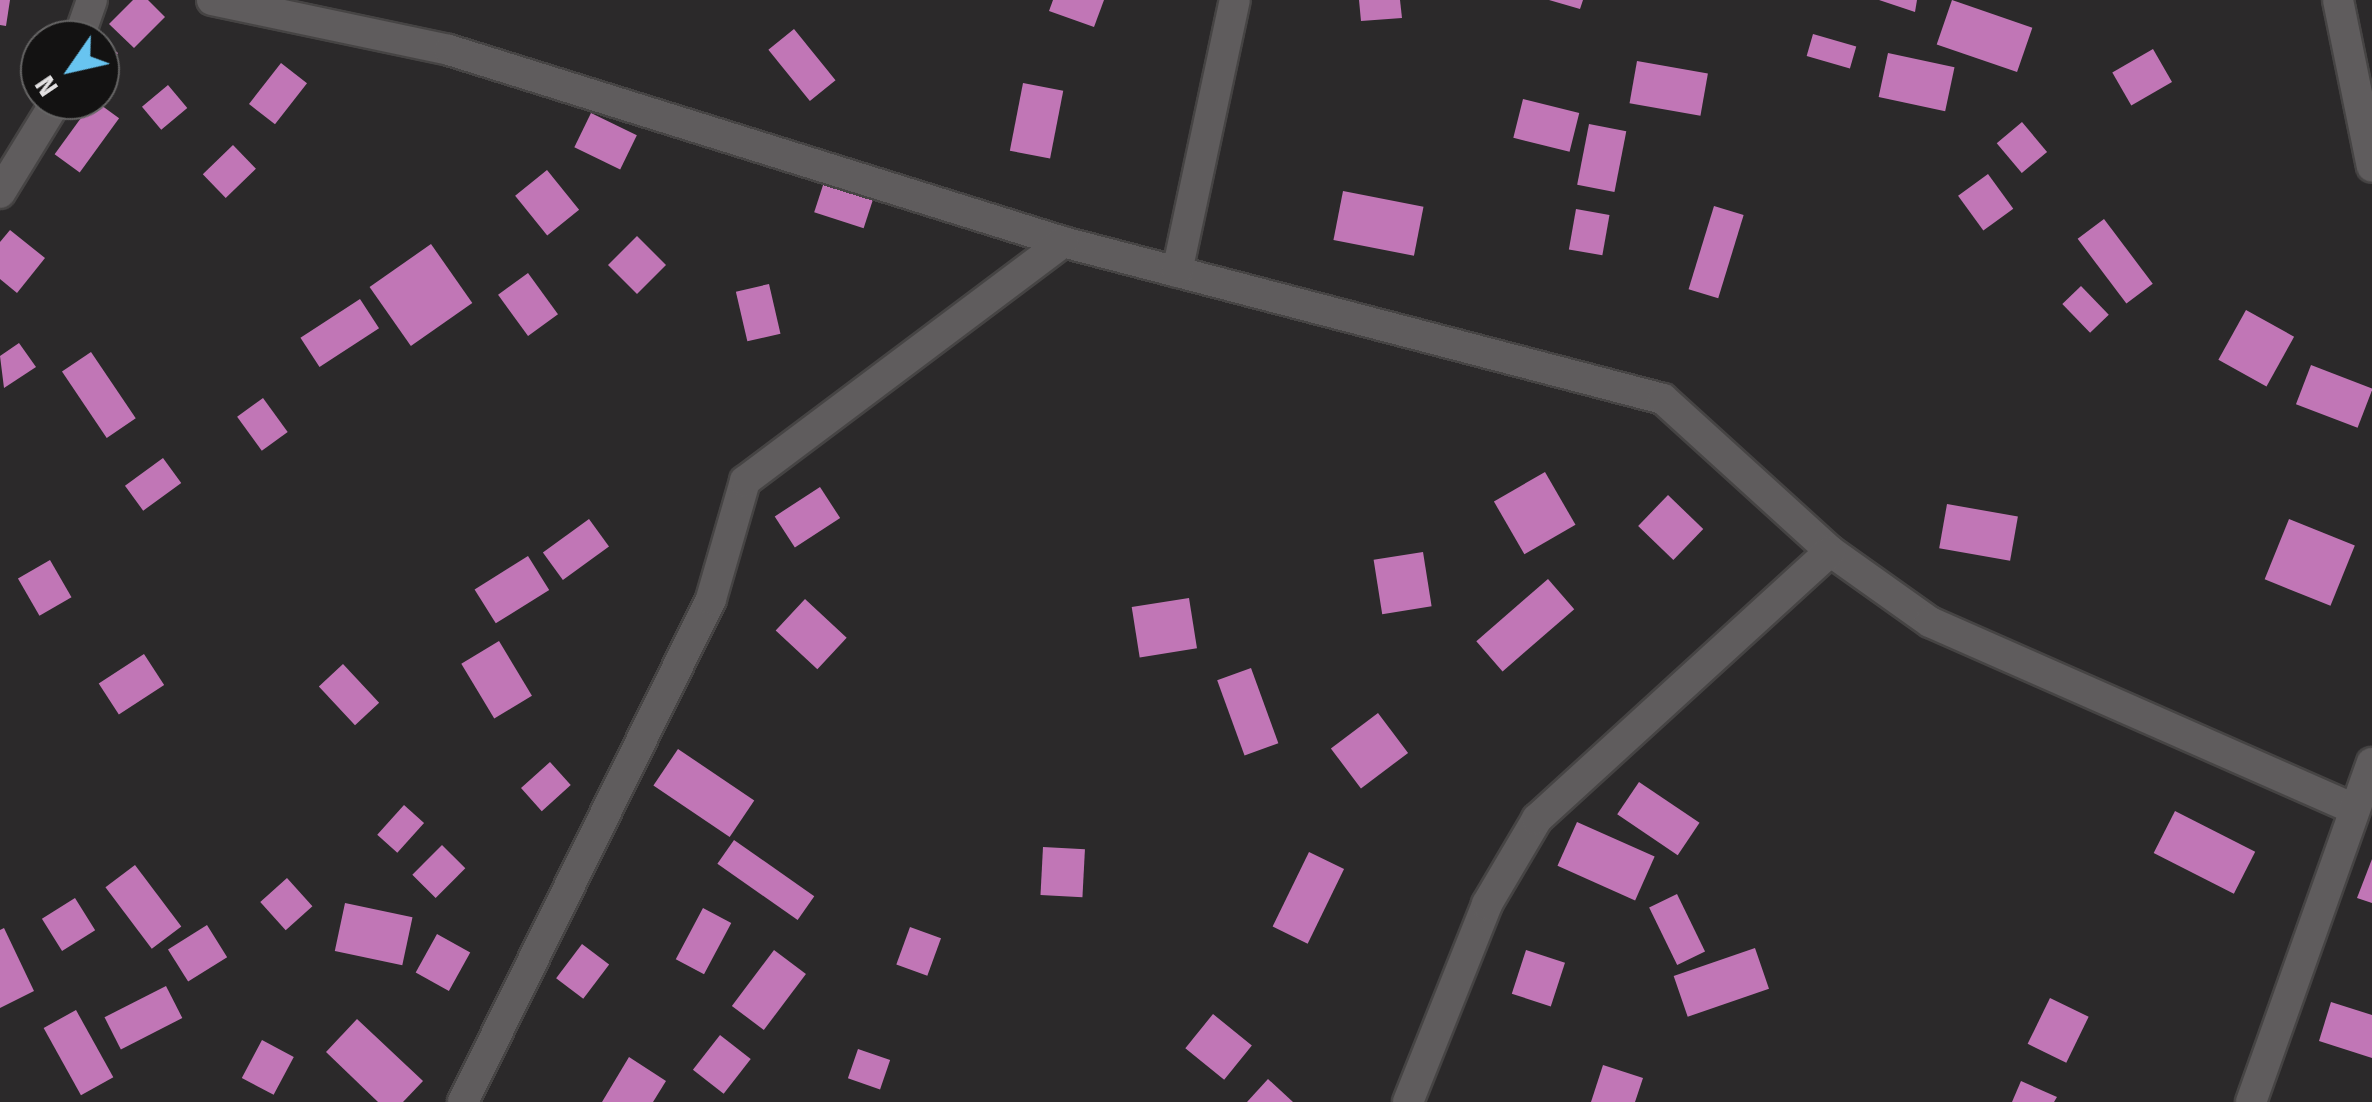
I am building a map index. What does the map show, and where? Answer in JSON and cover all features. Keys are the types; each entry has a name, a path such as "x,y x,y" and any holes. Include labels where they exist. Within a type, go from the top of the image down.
{"street":[{"path":"212,0 449,50 1063,242 1663,399 1830,551 1930,622 2352,808"},
{"path":"1177,272 1235,0"},
{"path":"2338,0 2372,167"},
{"path":"0,193 44,120"},
{"path":"463,1102 711,598 745,481 1063,242"},
{"path":"1408,1102 1480,921 1536,819 1830,551"},
{"path":"2251,1102 2352,808 2372,763"}],"building":[{"path":"0,0 10,0 6,26 0,25"},
{"path":"133,0 148,0 165,17 134,48 120,35 120,20 113,20"},
{"path":"1053,0 1104,0 1094,27 1049,11"},
{"path":"1359,0 1400,0 1402,18 1361,21"},
{"path":"1549,0 1583,0 1580,9"},
{"path":"1879,0 1917,0 1915,12"},
{"path":"1952,0 2032,28 2017,72 1937,44"},
{"path":"794,29 836,80 810,101 768,50"},
{"path":"1813,34 1856,46 1850,69 1807,56"},
{"path":"2153,49 2172,82 2131,105 2112,72"},
{"path":"1888,53 1955,67 1945,111 1879,97"},
{"path":"1637,61 1708,74 1700,116 1630,103"},
{"path":"281,63 307,83 275,124 249,104"},
{"path":"1023,83 1063,91 1050,159 1010,151"},
{"path":"168,85 187,108 161,130 142,107"},
{"path":"1523,99 1579,113 1570,152 1513,138"},
{"path":"591,113 637,135 620,170 574,147"},
{"path":"79,120 118,120 80,172 55,154"},
{"path":"2022,122 2047,152 2022,173 1997,143"},
{"path":"1589,124 1626,131 1614,192 1577,185"},
{"path":"233,145 256,169 226,198 203,174"},
{"path":"547,170 579,210 547,235 515,196"},
{"path":"1988,174 2013,209 1983,231 1958,196"},
{"path":"825,179 874,195 864,228 814,212"},
{"path":"1343,191 1423,207 1414,256 1333,240"},
{"path":"1714,206 1744,215 1718,298 1689,289"},
{"path":"1576,209 1609,215 1602,255 1569,249"},
{"path":"2104,219 2153,284 2126,304 2078,239"},
{"path":"10,230 45,258 17,293 0,279 0,242"},
{"path":"637,236 666,265 637,294 608,265"},
{"path":"431,244 472,303 411,346 370,287"},
{"path":"528,273 558,314 528,336 498,295"},
{"path":"769,284 780,334 747,341 736,292"},
{"path":"2081,286 2109,315 2090,333 2062,304"},
{"path":"360,299 379,328 320,367 300,338"},
{"path":"2246,310 2294,337 2266,387 2218,360"},
{"path":"19,343 36,367 4,388 0,356"},
{"path":"91,352 136,418 107,438 62,372"},
{"path":"2311,365 2372,388 2358,428 2296,404"},
{"path":"263,398 288,432 262,451 237,417"},
{"path":"163,458 181,483 143,511 125,486"},
{"path":"1545,472 1576,525 1524,554 1494,502"},
{"path":"820,487 840,518 795,547 775,516"},
{"path":"1668,495 1703,529 1673,560 1638,526"},
{"path":"1947,504 2018,517 2010,561 1939,548"},
{"path":"589,519 609,547 563,580 543,553"},
{"path":"2289,519 2355,546 2330,606 2265,579"},
{"path":"1423,552 1432,606 1382,614 1374,560"},
{"path":"528,556 549,590 496,623 475,589"},
{"path":"50,560 72,597 39,616 18,578"},
{"path":"1548,579 1574,609 1503,672 1476,641"},
{"path":"1189,598 1197,648 1140,657 1132,607"},
{"path":"805,599 847,638 817,669 776,630"},
{"path":"499,641 532,696 494,719 461,664"},
{"path":"144,654 164,685 119,714 99,683"},
{"path":"343,664 379,703 355,725 319,687"},
{"path":"1251,668 1278,743 1245,755 1217,680"},
{"path":"1378,713 1408,753 1361,788 1331,749"},
{"path":"678,749 754,800 730,837 653,785"},
{"path":"550,762 571,785 542,811 521,788"},
{"path":"1639,782 1700,823 1678,855 1617,814"},
{"path":"404,805 424,823 397,853 377,835"},
{"path":"2175,811 2255,852 2234,894 2154,853"},
{"path":"1577,822 1655,857 1635,900 1557,866"},
{"path":"734,840 814,896 798,920 717,864"},
{"path":"442,845 465,868 436,898 412,875"},
{"path":"1043,847 1085,849 1082,897 1040,895"},
{"path":"1309,852 1344,869 1308,944 1273,927"},
{"path":"2372,859 2372,903 2357,898"},
{"path":"135,865 181,926 152,949 105,887"},
{"path":"287,878 312,906 286,930 260,902"},
{"path":"1677,894 1705,952 1677,965 1649,908"},
{"path":"75,898 95,930 62,951 42,919"},
{"path":"345,903 412,917 402,965 335,951"},
{"path":"703,908 731,923 704,974 676,959"},
{"path":"207,925 227,957 188,982 168,949"},
{"path":"910,927 941,938 927,976 896,965"},
{"path":"4,928 34,991 0,1008 0,930"},
{"path":"437,934 470,952 449,991 416,972"},
{"path":"582,944 609,964 583,999 556,978"},
{"path":"1755,948 1769,989 1688,1017 1674,976"},
{"path":"774,950 806,974 764,1030 732,1006"},
{"path":"1526,950 1565,963 1551,1006 1512,994"},
{"path":"166,986 182,1018 121,1049 105,1017"},
{"path":"2050,998 2089,1017 2066,1063 2028,1044"},
{"path":"2331,1002 2372,1015 2372,1058 2319,1041"},
{"path":"76,1010 113,1077 81,1095 44,1028"},
{"path":"1213,1014 1252,1045 1224,1080 1185,1048"},
{"path":"357,1019 423,1081 403,1102 378,1102 326,1052"},
{"path":"720,1035 751,1059 724,1094 693,1070"},
{"path":"262,1040 294,1057 274,1095 242,1078"},
{"path":"858,1049 890,1060 880,1089 848,1078"},
{"path":"629,1057 666,1081 653,1102 602,1102"},
{"path":"1603,1065 1643,1078 1635,1102 1591,1102"},
{"path":"1268,1079 1293,1102 1247,1102"},
{"path":"2021,1081 2057,1097 2054,1102 2012,1102"}]}
